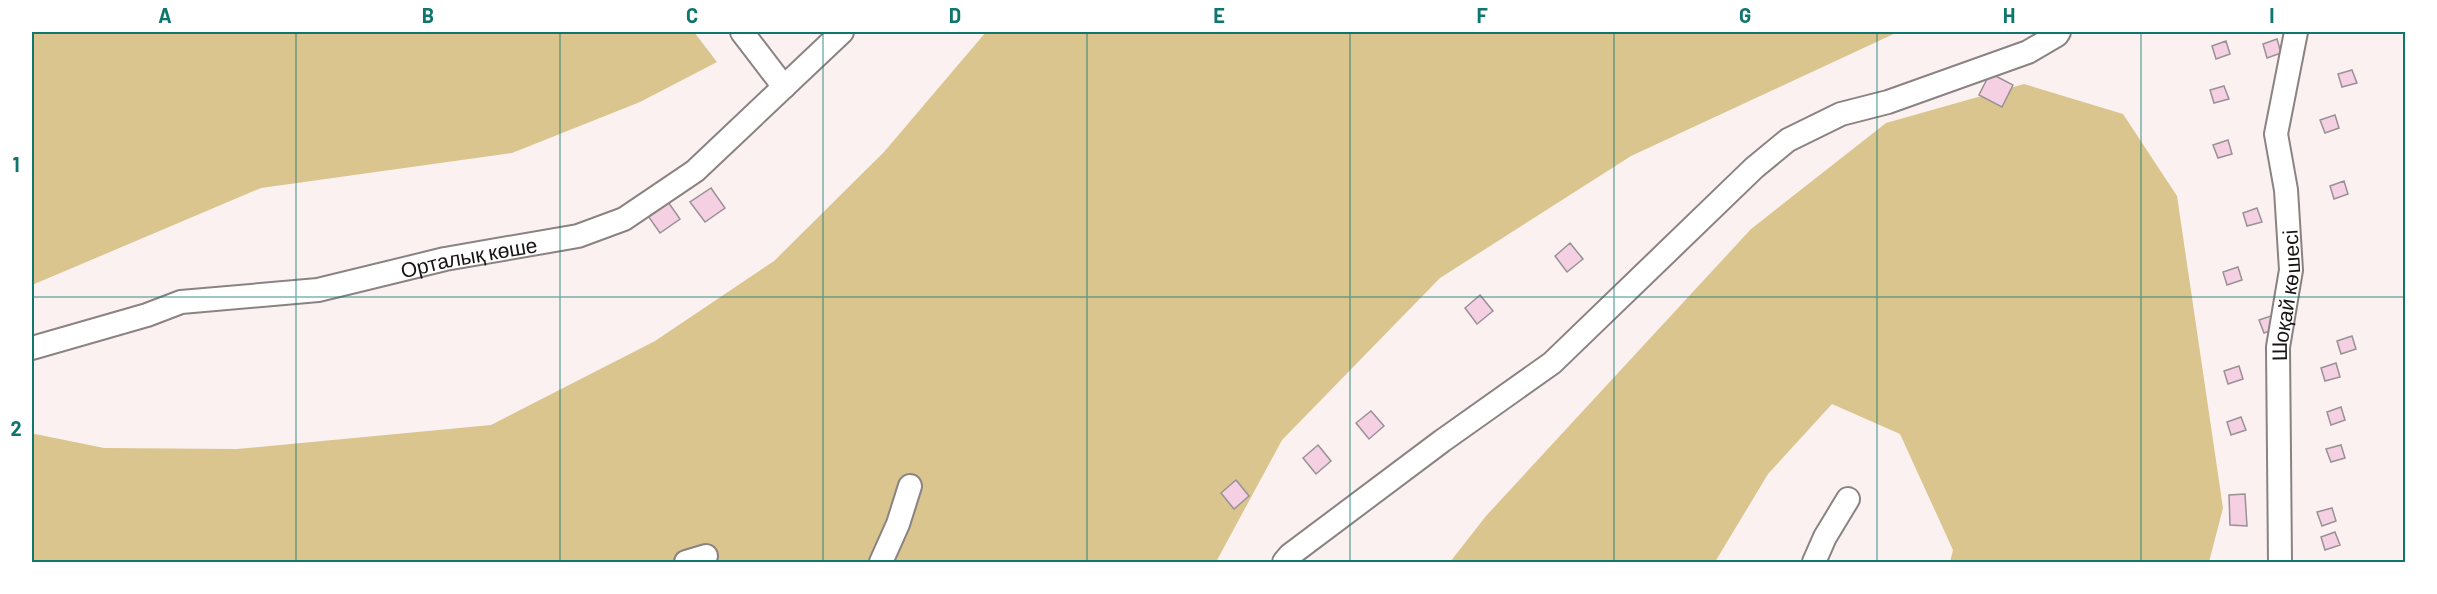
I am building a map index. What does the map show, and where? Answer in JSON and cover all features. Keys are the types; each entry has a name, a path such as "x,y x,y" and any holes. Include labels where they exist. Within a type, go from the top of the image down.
{"street":[{"path":"742,32 784,87"},
{"name":"Орталық көше","path":"32,348 147,315 181,302 318,290 445,258 578,236 624,219 657,199 695,171 842,32"},
{"path":"1284,562 1290,555 1442,441 1551,363 1754,168 1788,140 1841,114 1888,102 2028,52 2059,32"},
{"name":"Шоқай көшесі","path":"2280,562 2278,347 2291,270 2286,190 2276,134 2296,32"},
{"path":"881,562 898,524 910,486"},
{"path":"1814,562 1825,537 1848,499"}],"shaded area":[{"path":"32,32 694,32 717,62 640,102 512,153 261,188 32,285"},
{"path":"986,32 1898,32 1631,156 1440,278 1282,440 1216,562 32,562 32,435 104,448 237,449 491,425 655,341 774,261 884,152"},
{"path":"2024,84 2123,114 2177,196 2223,508 2209,562 1950,562 1953,550 1900,434 1832,404 1768,474 1715,562 1450,562 1486,516 1751,229 1886,123"}],"building":[{"path":"2277,39 2281,53 2267,58 2263,44"},
{"path":"2226,41 2230,54 2216,59 2212,46"},
{"path":"2352,70 2357,83 2342,87 2338,74"},
{"path":"1990,73 2013,85 2002,107 1979,95"},
{"path":"2224,86 2229,99 2214,103 2210,90"},
{"path":"2335,115 2339,128 2325,133 2320,120"},
{"path":"2228,140 2232,154 2218,158 2213,145"},
{"path":"2344,181 2348,194 2334,199 2330,186"},
{"path":"711,188 725,208 705,222 690,202"},
{"path":"666,199 680,219 660,233 646,213"},
{"path":"2257,208 2262,222 2247,226 2243,213"},
{"path":"1570,243 1583,259 1567,272 1555,256"},
{"path":"2238,267 2242,280 2227,285 2223,272"},
{"path":"1480,295 1493,311 1477,324 1465,308"},
{"path":"2274,315 2278,328 2264,333 2259,320"},
{"path":"2352,336 2356,349 2341,354 2337,341"},
{"path":"2336,363 2340,377 2325,381 2321,368"},
{"path":"2239,366 2243,379 2228,384 2224,371"},
{"path":"2341,407 2345,420 2331,425 2327,412"},
{"path":"1371,411 1384,426 1369,439 1356,423"},
{"path":"2241,417 2246,430 2231,435 2227,422"},
{"path":"1318,445 1331,461 1316,474 1303,458"},
{"path":"2341,445 2345,458 2331,462 2326,449"},
{"path":"1236,480 1249,496 1234,509 1221,493"},
{"path":"2245,494 2247,526 2230,525 2229,495"},
{"path":"2332,508 2336,521 2322,526 2317,512"},
{"path":"2335,532 2340,545 2325,550 2321,537"}]}
